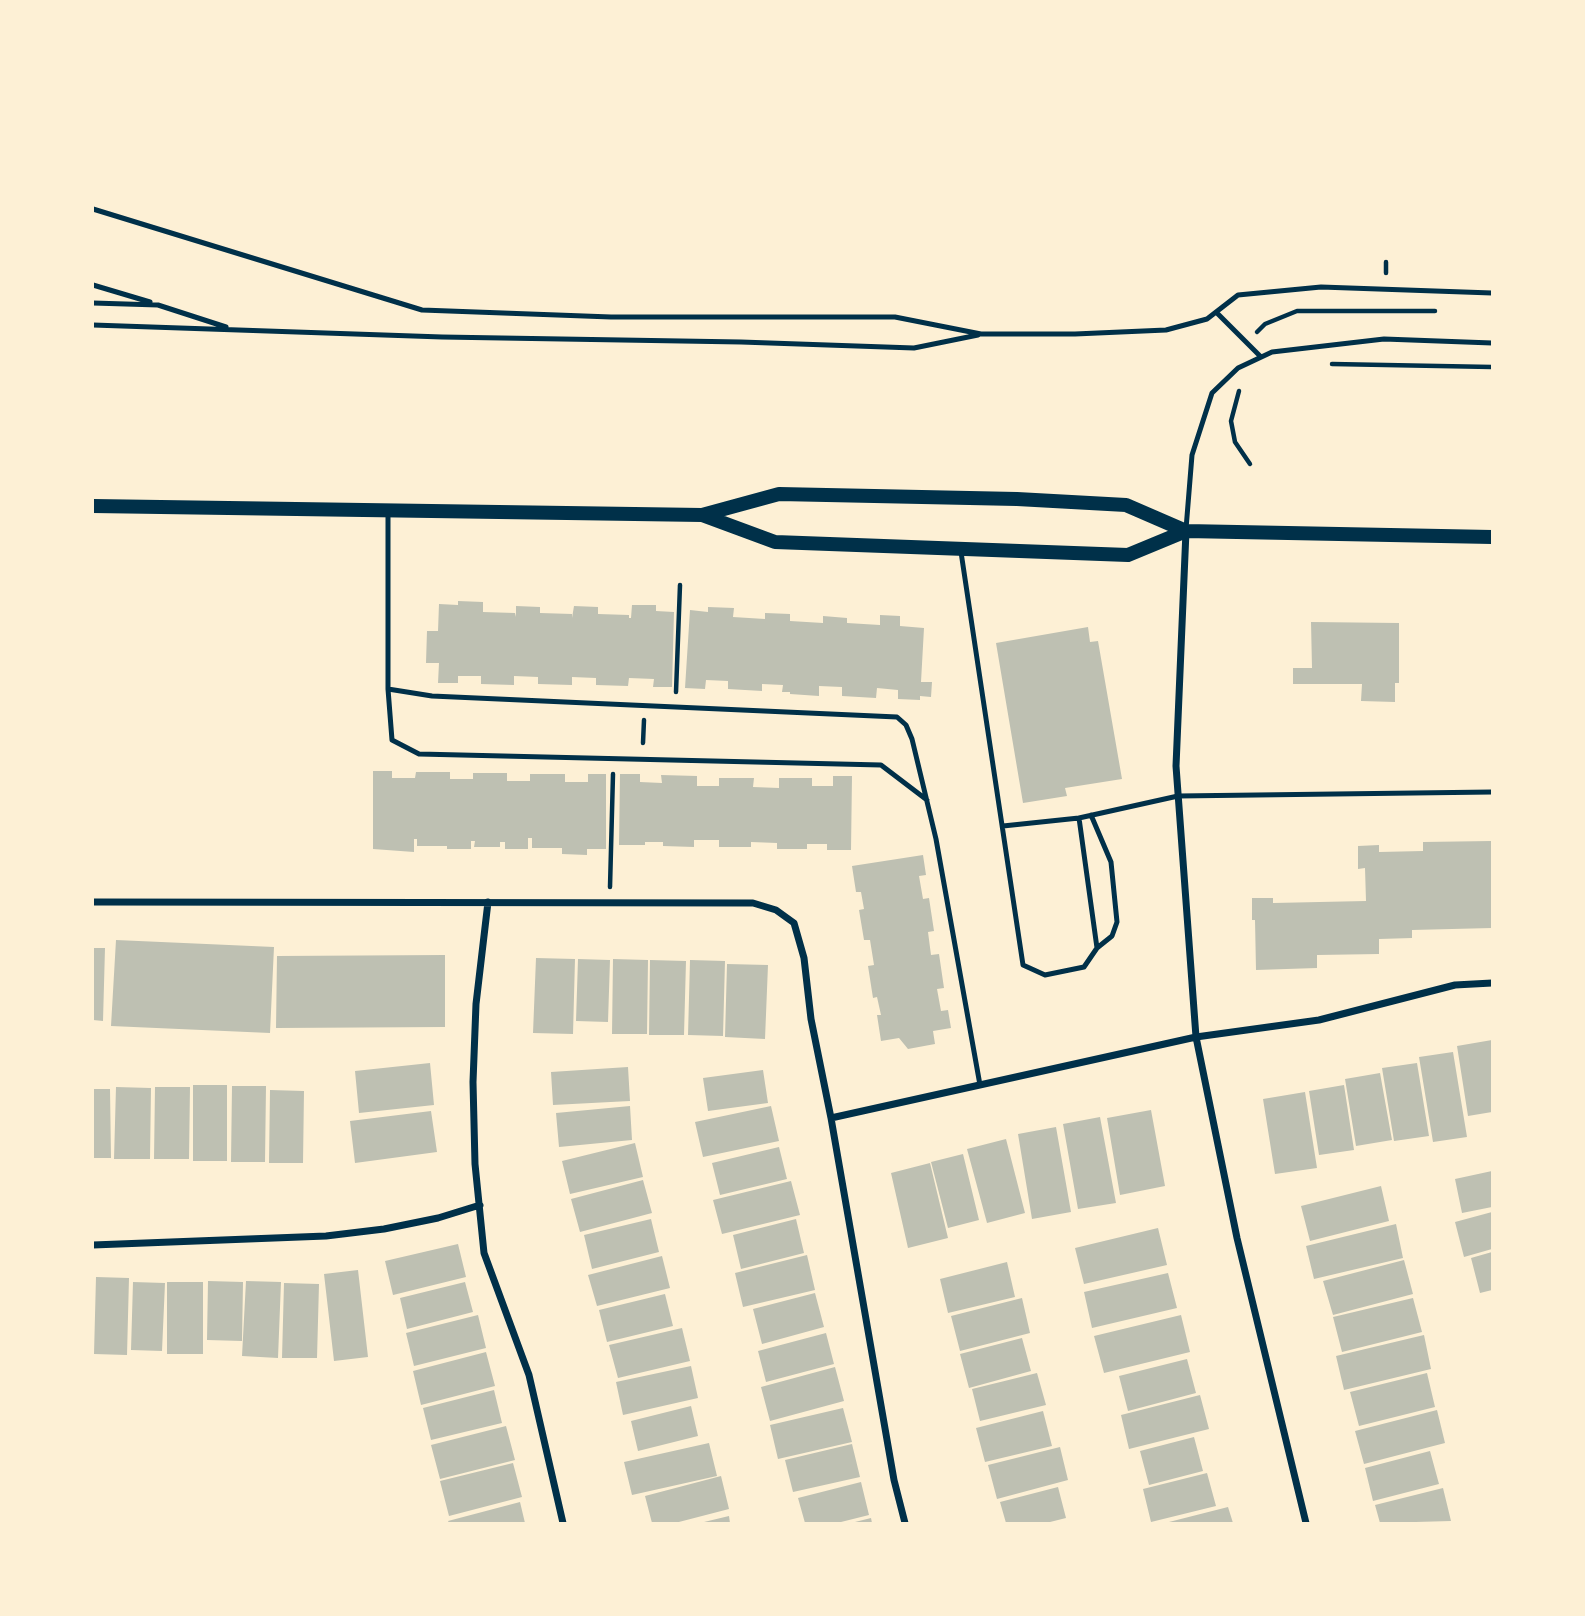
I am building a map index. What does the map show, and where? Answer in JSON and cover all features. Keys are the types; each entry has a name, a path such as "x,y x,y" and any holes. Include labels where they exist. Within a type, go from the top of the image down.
{"main road":[{"path":"93,506 702,515 779,494 1017,499 1126,505 1186,531 1492,537"},
{"path":"702,515 775,542 1128,555 1186,531"}],"street":[{"path":"1186,531 1176,766 1196,1037 1237,1238 1306,1523"},
{"path":"93,902 753,903 776,910 794,923 804,958 811,1019 831,1118 894,1480 905,1523"},
{"path":"488,902 475,1004 475,1164 484,1253 529,1375 563,1523"},
{"path":"831,1118 1196,1037 1319,1020 1455,985 1492,983"},
{"path":"93,1245 326,1236 384,1230 480,1205"}],"lane":[{"path":"93,209 422,310 611,317 895,317 981,334 1075,334 1166,330 1207,319 1238,295 1321,287 1492,293"},
{"path":"93,285 231,329"},
{"path":"93,303 158,305"},
{"path":"1216,312 1261,357"},
{"path":"93,325 914,348 981,334"},
{"path":"1186,531 1192,455 1212,393 1238,368 1272,352 1384,339 1492,343"},
{"path":"388,510 388,689 392,740 419,754 881,765 927,800"},
{"path":"961,549 1023,965 1045,975 1084,967 1097,948 1112,936 1117,922 1111,862 1091,815"},
{"path":"388,689 432,696 897,717 906,725 912,739 936,839 980,1085"},
{"path":"1003,827 1079,818 1178,796 1492,792"},
{"path":"1079,818 1097,948"}],"path":[{"path":"1384,365 1386,262"},
{"path":"1247,342 1265,324 1297,311 1438,311"},
{"path":"1319,364 1492,367"},
{"path":"1245,385 1238,392 1231,421 1235,442 1251,464"},
{"path":"676,707 680,585"},
{"path":"643,760 645,705"},
{"path":"610,903 613,759"}],"building":[{"path":"458,601 483,602 483,612 515,613 516,617 516,606 540,607 540,613 572,614 572,618 574,606 598,607 598,614 629,615 629,618 632,605 656,605 656,611 674,612 672,687 653,687 654,679 629,678 628,686 596,685 596,678 572,677 572,685 538,684 538,677 514,676 514,685 481,684 481,676 458,676 458,683 438,683 439,663 426,663 427,631 438,631 439,604 458,605"},
{"path":"708,607 734,608 733,617 765,619 765,613 790,614 790,621 823,623 823,616 847,618 847,623 880,625 880,615 900,616 900,626 924,628 921,682 932,682 931,697 920,696 920,700 898,699 898,690 877,688 876,698 842,696 842,687 819,686 819,696 790,694 782,692 783,685 762,684 762,691 728,689 728,681 706,680 705,689 685,688 690,610 708,612"},
{"path":"1311,622 1399,623 1399,683 1395,683 1395,702 1361,701 1362,684 1293,684 1293,668 1312,668"},
{"path":"1088,627 1090,642 1098,641 1122,779 1065,788 1067,796 1023,803 996,643"},
{"path":"373,771 392,771 392,778 415,778 416,772 450,772 450,779 473,779 473,773 507,773 507,781 530,781 530,774 565,774 565,782 588,782 588,774 606,774 606,849 587,849 587,855 562,854 562,848 532,848 532,838 528,838 528,849 505,849 505,842 500,842 500,847 474,847 475,841 471,841 471,849 447,849 447,846 417,846 417,839 414,839 414,852 373,849"},
{"path":"620,774 640,774 640,782 662,783 661,775 697,776 697,786 719,786 719,778 754,778 753,787 779,788 779,778 812,778 812,786 833,786 833,776 852,776 851,850 827,850 827,844 807,844 807,849 777,849 777,843 751,842 751,847 719,847 719,840 694,840 694,847 663,846 663,842 619,845"},
{"path":"1492,841 1492,928 1412,930 1412,938 1379,939 1379,954 1317,955 1317,968 1256,970 1252,898 1273,898 1273,903 1366,901 1365,868 1358,869 1358,846 1379,845 1379,852 1423,851 1423,842"},
{"path":"923,855 926,875 919,876 923,899 929,898 934,931 928,932 931,955 939,954 944,988 937,989 941,1011 948,1010 951,1028 933,1031 935,1044 908,1049 899,1038 881,1041 877,1015 881,1015 877,997 873,998 868,966 874,965 870,940 864,940 859,910 864,909 861,892 856,892 852,866"},
{"path":"116,940 274,947 270,1033 111,1026"},
{"path":"93,948 105,948 103,1021 93,1020"},
{"path":"445,955 445,1027 276,1028 277,956"},
{"path":"536,958 575,959 573,1034 533,1033"},
{"path":"578,959 610,960 608,1022 576,1021"},
{"path":"613,959 648,960 647,1034 612,1034"},
{"path":"650,960 686,961 684,1035 649,1035"},
{"path":"690,960 725,961 723,1036 688,1035"},
{"path":"727,964 768,965 765,1039 725,1037"},
{"path":"1492,1040 1492,1112 1468,1116 1457,1046"},
{"path":"1453,1052 1467,1137 1433,1142 1419,1057"},
{"path":"430,1063 434,1105 359,1113 355,1071"},
{"path":"1417,1063 1429,1136 1394,1141 1382,1068"},
{"path":"628,1067 630,1101 553,1105 551,1072"},
{"path":"763,1070 768,1103 708,1111 703,1078"},
{"path":"1380,1073 1392,1140 1356,1146 1345,1079"},
{"path":"193,1085 227,1085 227,1161 193,1161"},
{"path":"1344,1085 1354,1150 1319,1155 1309,1091"},
{"path":"232,1086 266,1086 265,1162 231,1162"},
{"path":"116,1087 151,1088 150,1159 114,1159"},
{"path":"155,1087 190,1087 189,1159 154,1159"},
{"path":"93,1089 110,1089 111,1158 93,1158"},
{"path":"270,1090 304,1091 303,1163 269,1163"},
{"path":"1305,1092 1317,1168 1275,1174 1263,1099"},
{"path":"630,1106 632,1140 559,1147 556,1113"},
{"path":"771,1106 779,1141 703,1157 695,1122"},
{"path":"1151,1110 1165,1186 1120,1195 1107,1118"},
{"path":"431,1111 437,1152 355,1163 350,1121"},
{"path":"1100,1117 1116,1203 1078,1209 1063,1124"},
{"path":"1056,1127 1071,1212 1032,1219 1018,1134"},
{"path":"1006,1139 1025,1213 987,1223 967,1149"},
{"path":"635,1143 643,1177 570,1194 562,1161"},
{"path":"779,1147 787,1179 720,1195 712,1163"},
{"path":"963,1154 979,1220 948,1228 931,1162"},
{"path":"930,1163 948,1238 908,1248 891,1173"},
{"path":"1492,1171 1492,1207 1462,1213 1455,1179"},
{"path":"643,1180 652,1213 580,1232 571,1199"},
{"path":"791,1181 800,1215 722,1234 713,1200"},
{"path":"1381,1186 1389,1221 1310,1241 1301,1206"},
{"path":"1492,1212 1492,1249 1464,1257 1455,1222"},
{"path":"651,1219 659,1252 592,1269 584,1235"},
{"path":"796,1219 804,1253 741,1269 733,1235"},
{"path":"1396,1224 1403,1258 1314,1279 1306,1246"},
{"path":"1158,1228 1167,1265 1084,1284 1075,1248"},
{"path":"458,1244 466,1277 393,1295 385,1261"},
{"path":"1492,1252 1492,1290 1480,1293 1471,1258"},
{"path":"807,1255 815,1290 743,1307 735,1273"},
{"path":"662,1256 670,1288 597,1306 588,1275"},
{"path":"1404,1260 1413,1294 1333,1315 1323,1281"},
{"path":"1007,1262 1015,1297 948,1313 940,1279"},
{"path":"358,1270 368,1357 334,1361 324,1274"},
{"path":"1168,1273 1177,1308 1092,1328 1084,1292"},
{"path":"96,1277 129,1278 127,1355 94,1354"},
{"path":"208,1281 243,1282 242,1341 207,1340"},
{"path":"246,1281 281,1282 278,1358 242,1356"},
{"path":"133,1282 165,1283 162,1351 131,1350"},
{"path":"167,1282 203,1282 203,1354 167,1354"},
{"path":"465,1282 473,1312 407,1329 400,1298"},
{"path":"284,1283 319,1284 317,1358 282,1358"},
{"path":"815,1293 824,1327 762,1344 753,1309"},
{"path":"665,1294 673,1326 607,1342 599,1310"},
{"path":"1022,1298 1030,1333 960,1351 951,1316"},
{"path":"1413,1298 1422,1332 1342,1352 1333,1317"},
{"path":"478,1315 486,1348 414,1366 406,1333"},
{"path":"1181,1315 1190,1352 1104,1373 1094,1336"},
{"path":"682,1328 690,1361 618,1378 609,1345"},
{"path":"826,1333 834,1364 766,1382 758,1351"},
{"path":"1424,1335 1431,1369 1344,1390 1336,1356"},
{"path":"1022,1338 1031,1371 969,1388 960,1354"},
{"path":"486,1352 495,1386 421,1405 413,1371"},
{"path":"1187,1359 1196,1393 1128,1411 1119,1376"},
{"path":"691,1366 698,1398 623,1415 616,1382"},
{"path":"835,1367 844,1401 770,1421 761,1387"},
{"path":"1037,1373 1046,1405 980,1421 972,1389"},
{"path":"1427,1373 1435,1407 1359,1426 1350,1392"},
{"path":"494,1390 502,1423 431,1440 423,1408"},
{"path":"1200,1395 1209,1429 1129,1449 1121,1415"},
{"path":"691,1406 698,1436 638,1451 631,1421"},
{"path":"843,1408 852,1442 778,1459 770,1425"},
{"path":"1437,1410 1445,1443 1364,1464 1355,1431"},
{"path":"1043,1411 1052,1446 985,1462 976,1428"},
{"path":"506,1426 515,1460 440,1479 431,1445"},
{"path":"1194,1437 1203,1471 1149,1485 1140,1451"},
{"path":"709,1443 717,1476 632,1495 624,1462"},
{"path":"852,1444 860,1477 793,1492 785,1460"},
{"path":"1060,1447 1068,1480 997,1499 988,1465"},
{"path":"1430,1451 1439,1484 1373,1501 1365,1468"},
{"path":"513,1463 522,1497 449,1516 440,1481"},
{"path":"1207,1473 1216,1506 1151,1522 1143,1489"},
{"path":"721,1476 729,1509 675,1523 652,1523 645,1496"},
{"path":"861,1482 869,1515 837,1523 805,1523 798,1498"},
{"path":"1058,1487 1066,1518 1046,1523 1006,1523 1000,1502"},
{"path":"1443,1488 1451,1521 1380,1523 1375,1505"},
{"path":"520,1502 525,1523 448,1521"},
{"path":"1228,1507 1233,1523 1169,1523 1169,1522"},
{"path":"729,1516 730,1523 704,1523 704,1522"},
{"path":"871,1518 872,1523 855,1523 855,1522"}]}
